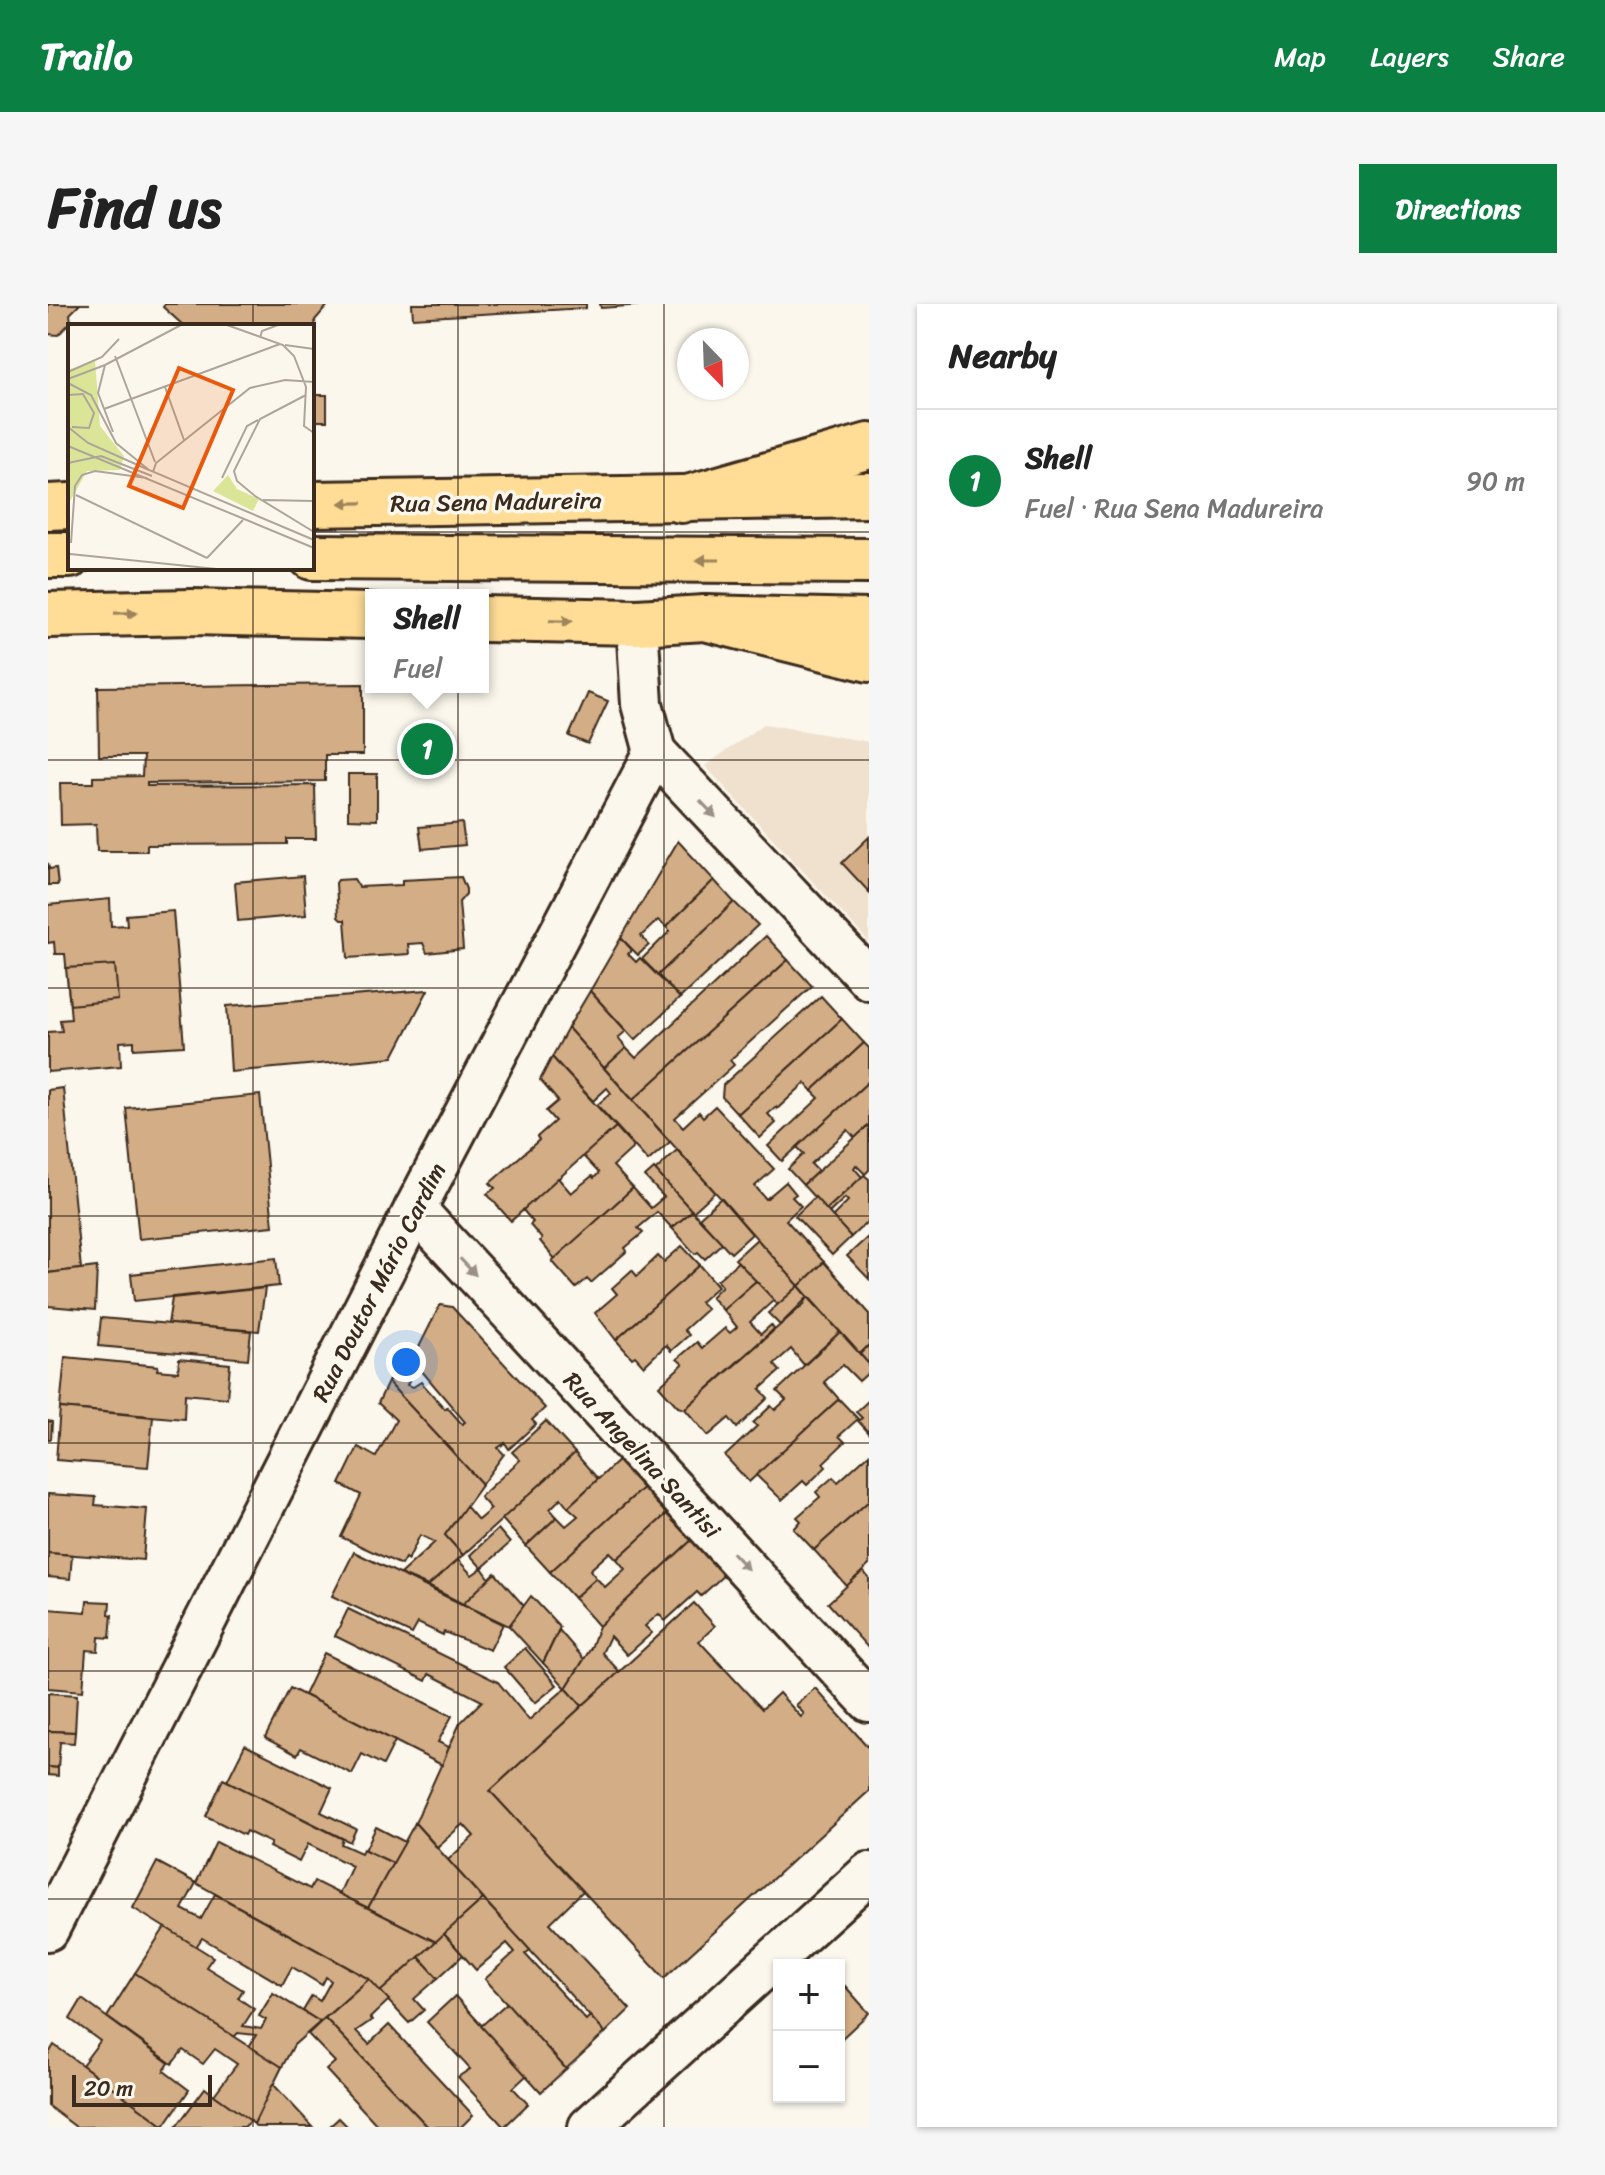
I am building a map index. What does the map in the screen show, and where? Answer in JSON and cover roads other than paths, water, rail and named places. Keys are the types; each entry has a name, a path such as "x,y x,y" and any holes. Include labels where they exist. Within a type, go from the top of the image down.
{"main road":[{"path":"681,500 869,446"},
{"path":"681,500 869,495"},
{"name":"Rua Sena Madureira","path":"314,504 681,500"},
{"path":"48,507 68,506"},
{"path":"314,557 869,561"},
{"path":"48,615 192,612 365,616"},
{"path":"705,618 869,659"},
{"path":"489,619 637,622 705,618 869,622"}],"street":[{"path":"637,622 642,704 655,752 869,979"},
{"name":"Rua Doutor Mário Cardim","path":"48,1930 415,1209 655,752"},
{"name":"Rua Angelina Santisi","path":"415,1209 869,1701"},
{"path":"589,2127 869,1873"}],"place":[{"name":"Shell","path":"427,749"}]}
